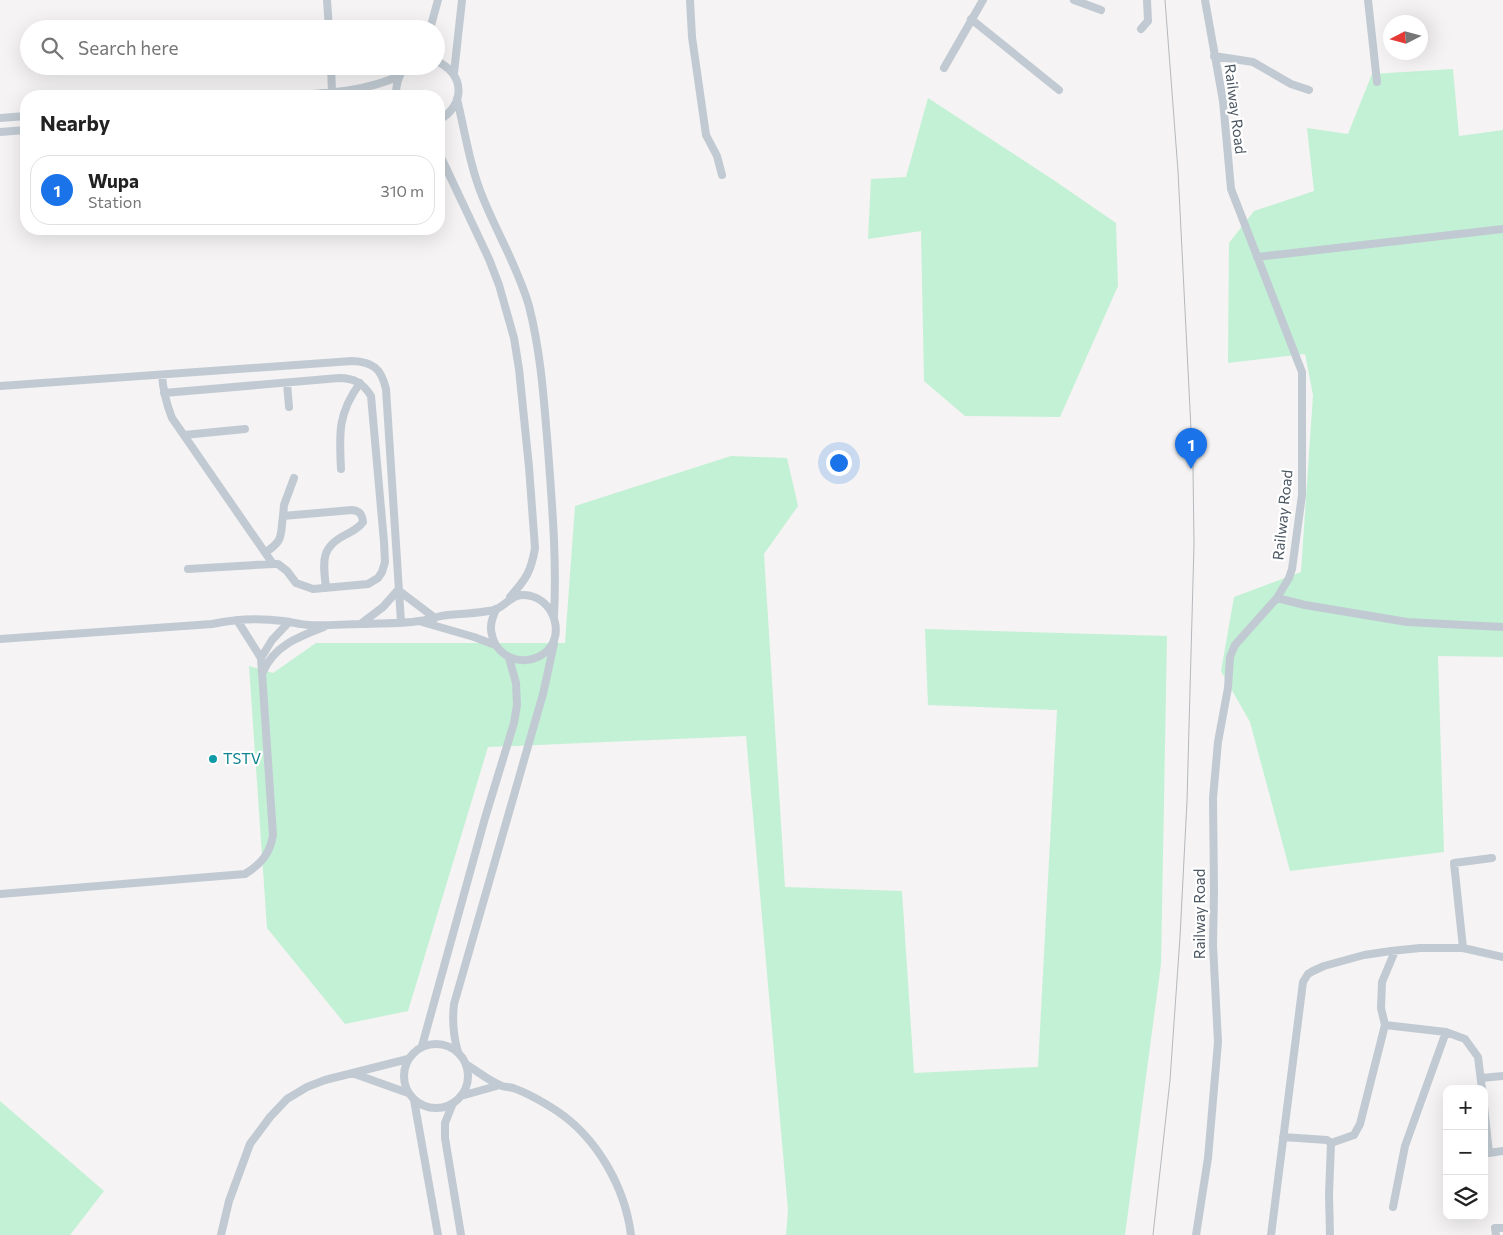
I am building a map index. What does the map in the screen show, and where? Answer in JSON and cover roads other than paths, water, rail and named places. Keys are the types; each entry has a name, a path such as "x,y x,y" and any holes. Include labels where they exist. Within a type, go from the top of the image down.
{"street":[{"path":"327,0 328,20"},
{"path":"432,20 438,0"},
{"path":"445,117 456,104 457,99 458,86 454,73 462,0"},
{"path":"690,0 692,37 706,135 717,156 722,175"},
{"path":"944,68 983,0"},
{"path":"1074,0 1101,10"},
{"path":"1141,29 1148,22 1147,0"},
{"name":"Railway Road","path":"1196,1235 1208,1158 1218,1042 1213,945 1213,798 1218,742 1228,688 1230,657 1235,645 1277,598 1289,578 1292,569 1302,495 1302,372 1231,189 1223,101 1205,0"},
{"path":"1368,0 1378,82"},
{"path":"971,19 1058,90"},
{"path":"1214,56 1253,62 1290,84 1309,90"},
{"path":"445,65 454,73"},
{"path":"331,75 332,90"},
{"path":"345,90 379,85 399,76"},
{"path":"396,90 399,76"},
{"path":"457,99 474,171 483,198 519,277 528,306 540,360 552,493 554,616 556,626 543,694 454,1004 452,1019 453,1035 458,1052 466,1064 468,1075 466,1086 461,1096 453,1103 443,1107 423,1106 414,1100 408,1093 403,1076 404,1068 414,1051 431,1043 441,1043 450,1046 458,1052"},
{"path":"0,118 20,116"},
{"path":"0,132 20,130"},
{"path":"0,639 212,624 237,620 289,622 307,625 420,621 496,609 510,598 526,579 533,563 535,548 519,368 514,338 499,284 445,166"},
{"path":"1257,256 1503,229"},
{"path":"0,386 352,361 364,362 375,366 383,376 386,389 400,622"},
{"path":"162,374 166,403 172,418 266,552 272,564"},
{"path":"164,393 349,378 360,383 371,396 385,562 378,578 368,584 313,589 296,583 287,571 278,564 188,569"},
{"path":"287,383 289,407"},
{"path":"341,469 342,420 350,398 360,383"},
{"path":"184,435 245,429"},
{"path":"266,552 277,544 280,539 284,505 294,478"},
{"path":"283,516 352,510 358,511 362,515 363,522 360,527 337,539 327,549 323,562 326,588"},
{"path":"398,590 435,618"},
{"path":"360,624 383,607 398,590"},
{"path":"510,598 520,595 535,598 548,607 554,616"},
{"path":"1277,598 1305,605 1408,622 1503,627"},
{"path":"495,645 491,633 496,609"},
{"path":"0,894 245,874 262,862 272,846 273,835 261,658 237,620"},
{"path":"420,621 474,636 495,645 509,658 523,661 537,658 548,650 555,637"},
{"path":"261,658 272,640 289,622"},
{"path":"262,674 272,656 289,642 329,625"},
{"path":"422,1046 485,818 514,723 517,705 516,683 509,658"},
{"path":"1463,948 1454,863 1492,858"},
{"path":"1271,1235 1303,982 1308,974 1324,966 1364,955 1420,948 1463,948 1503,957"},
{"path":"1331,1143 1354,1135 1360,1124 1385,1025 1381,1008 1382,982 1395,951"},
{"path":"1385,1025 1446,1032 1465,1039 1478,1057 1482,1085"},
{"path":"1392,1207 1405,1146 1446,1032"},
{"path":"221,1235 229,1201 250,1144 270,1117 287,1099 325,1080 408,1059"},
{"path":"466,1064 500,1085 522,1092 557,1111 572,1122 599,1154 613,1177 631,1235"},
{"path":"352,1073 408,1093"},
{"path":"1481,1078 1503,1076"},
{"path":"461,1096 500,1085"},
{"path":"414,1100 438,1235"},
{"path":"453,1103 445,1123 445,1138 461,1235"},
{"path":"1487,1130 1489,1153 1503,1151"},
{"path":"1284,1137 1327,1140 1331,1143"},
{"path":"1330,1235 1331,1143"},
{"path":"1496,1235 1495,1228 1503,1228"}],"tram line":[{"path":"1153,1235 1170,1080 1180,937 1187,801 1194,544 1193,469 1178,171 1165,0"}],"place":[{"name":"Wupa","path":"1191,469"},
{"name":"TSTV","path":"213,759"}]}
